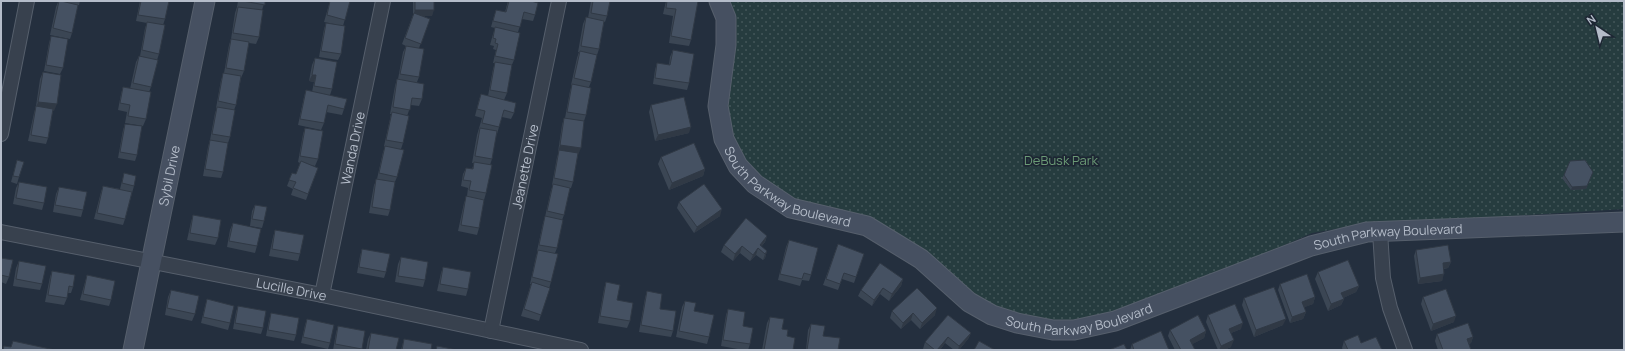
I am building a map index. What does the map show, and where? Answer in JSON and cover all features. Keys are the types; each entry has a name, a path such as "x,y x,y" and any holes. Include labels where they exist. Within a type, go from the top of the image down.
{"street":[{"path":"1,134 27,1"},
{"name":"Sybil Drive","path":"133,350 205,1"},
{"name":"Wanda Drive","path":"322,295 383,1"},
{"name":"Jeanette Drive","path":"491,331 559,1"},
{"name":"South Parkway Boulevard","path":"719,1 726,18 726,45 718,106 724,139 738,166 755,184 790,208 867,226 921,259 969,302 992,314 1017,323 1053,330 1081,329 1115,320 1311,246 1367,232 1624,222"},
{"name":"Lucille Drive","path":"1,232 322,295 581,350"},
{"path":"1380,232 1385,285 1392,315 1405,350"}],"green space":[{"name":"DeBusk Park","path":"727,1 1624,1 1624,209 1354,226 1312,233 1224,272 1113,312 1069,325 1002,310 967,291 945,272 771,190 743,162 725,120"}],"building":[{"path":"59,1 78,5 72,33 53,28"},
{"path":"141,1 169,1 165,19 138,15"},
{"path":"243,1 265,1 265,5"},
{"path":"330,1 350,1 345,20 327,15"},
{"path":"415,1 434,1 434,10 415,10"},
{"path":"509,1 531,1 538,3 535,15 524,12 520,27 493,21 496,10 506,12"},
{"path":"593,1 610,1 607,16 591,13"},
{"path":"667,1 698,1 691,40 671,36 676,9 666,8"},
{"path":"238,7 263,10 259,37 233,33"},
{"path":"414,13 430,19 421,44 405,38"},
{"path":"586,17 604,21 599,49 581,46"},
{"path":"147,22 165,25 159,54 142,50"},
{"path":"326,23 345,26 341,54 321,51"},
{"path":"495,27 520,33 514,60 495,56 498,44 495,43 496,39 493,38"},
{"path":"51,36 68,39 63,68 46,65"},
{"path":"231,39 249,42 244,71 226,68"},
{"path":"406,46 424,49 419,77 400,74"},
{"path":"673,50 694,54 689,83 655,78 657,63 670,65"},
{"path":"580,51 597,55 591,82 574,78"},
{"path":"139,56 158,60 151,87 133,83"},
{"path":"315,58 337,62 332,89 314,86 316,75 312,75"},
{"path":"495,62 512,65 507,93 490,90"},
{"path":"43,72 61,75 57,104 38,102"},
{"path":"223,73 241,76 236,105 218,101"},
{"path":"397,79 424,84 422,99 412,98 410,110 393,107"},
{"path":"572,84 591,88 586,115 567,112"},
{"path":"123,87 151,92 146,119 128,116 130,105 120,103"},
{"path":"306,90 347,99 344,109 328,105 324,123 300,119"},
{"path":"481,94 516,103 514,113 504,110 499,127 482,123 485,111 477,109"},
{"path":"684,97 691,127 658,135 651,105"},
{"path":"36,106 53,109 48,138 31,135"},
{"path":"217,107 235,110 230,137 212,134"},
{"path":"392,112 409,116 403,143 386,140"},
{"path":"564,118 584,121 581,148 560,145"},
{"path":"125,124 142,126 137,155 120,152"},
{"path":"305,128 323,131 318,159 300,156"},
{"path":"480,128 497,131 492,159 475,156"},
{"path":"210,140 228,143 223,172 205,169"},
{"path":"694,143 705,169 672,183 661,157"},
{"path":"385,146 404,150 397,177 379,173"},
{"path":"559,150 578,153 573,182 554,178"},
{"path":"17,160 24,162 19,177 13,176"},
{"path":"1585,160 1593,172 1587,186 1572,187 1564,175 1570,161"},
{"path":"301,161 318,168 308,194 293,188 296,182 289,180 292,173 296,174"},
{"path":"474,162 492,165 486,193 469,190 471,181 463,180 466,168 473,169"},
{"path":"124,173 136,176 134,186 122,183"},
{"path":"376,179 395,182 390,210 372,207"},
{"path":"19,182 47,187 44,203 16,198"},
{"path":"553,184 570,188 564,215 547,211"},
{"path":"704,184 722,209 697,227 679,202"},
{"path":"103,186 132,192 125,219 97,213"},
{"path":"59,187 87,192 83,210 55,205"},
{"path":"466,196 484,200 479,228 461,225"},
{"path":"255,205 267,207 264,221 252,219"},
{"path":"193,215 221,220 218,238 190,233"},
{"path":"545,216 563,220 557,248 539,245"},
{"path":"746,218 767,236 760,245 767,251 765,254 758,248 753,255 742,246 735,254 724,245"},
{"path":"233,223 261,229 257,246 229,241"},
{"path":"275,230 304,235 300,254 272,249"},
{"path":"789,240 818,248 811,275 804,273 802,279 780,274"},
{"path":"838,244 864,254 856,277 844,273 840,284 826,279"},
{"path":"1448,245 1451,262 1443,263 1444,274 1420,278 1416,250"},
{"path":"362,249 390,254 386,272 359,267"},
{"path":"538,250 558,254 551,282 532,277"},
{"path":"401,257 428,262 425,280 398,276"},
{"path":"1,258 13,260 9,277 1,275"},
{"path":"1348,260 1359,286 1341,293 1344,299 1331,304 1318,272"},
{"path":"19,261 46,266 42,284 16,279"},
{"path":"880,263 903,279 892,294 883,288 874,300 861,290"},
{"path":"443,267 471,272 468,289 440,284"},
{"path":"52,271 75,275 73,287 69,286 67,298 48,295"},
{"path":"1307,274 1315,297 1302,302 1306,312 1292,317 1280,284"},
{"path":"87,275 115,281 111,300 83,294"},
{"path":"532,282 550,288 541,315 524,309"},
{"path":"606,282 620,285 617,300 633,303 630,321 600,316"},
{"path":"1274,287 1286,319 1256,330 1244,298"},
{"path":"917,288 937,308 922,323 913,313 903,323 892,311"},
{"path":"1446,289 1456,316 1433,324 1423,297"},
{"path":"171,290 199,296 195,314 167,308"},
{"path":"647,291 662,294 660,309 676,311 673,331 641,325"},
{"path":"207,299 234,306 230,323 203,317"},
{"path":"685,301 696,303 694,311 714,315 709,337 679,331"},
{"path":"1235,304 1243,323 1229,329 1234,340 1221,346 1208,315"},
{"path":"238,306 266,311 263,328 235,323"},
{"path":"728,309 745,312 743,326 753,328 750,344 723,340"},
{"path":"271,313 299,318 296,335 268,330"},
{"path":"948,315 971,333 959,346 948,337 937,350 935,350 925,342"},
{"path":"1198,315 1206,331 1190,340 1195,350 1181,350 1170,330"},
{"path":"770,317 784,319 782,329 788,330 787,336 795,338 793,350 764,350"},
{"path":"307,319 334,325 330,343 303,337"},
{"path":"1468,323 1473,337 1467,339 1471,350 1443,350 1437,334"},
{"path":"811,324 825,326 823,336 840,338 838,350 807,350"},
{"path":"338,326 365,331 362,349 335,344"},
{"path":"1161,331 1169,350 1134,350 1132,344"},
{"path":"371,333 399,338 396,350 368,350"},
{"path":"1358,335 1361,343 1376,337 1382,350 1348,350 1344,341"},
{"path":"404,339 432,344 431,350 402,350"},
{"path":"13,341 55,350 3,350 4,346 11,347"},
{"path":"979,341 995,350 974,350"},
{"path":"1124,344 1127,350 1109,350"},
{"path":"437,346 457,350 436,350"}]}
